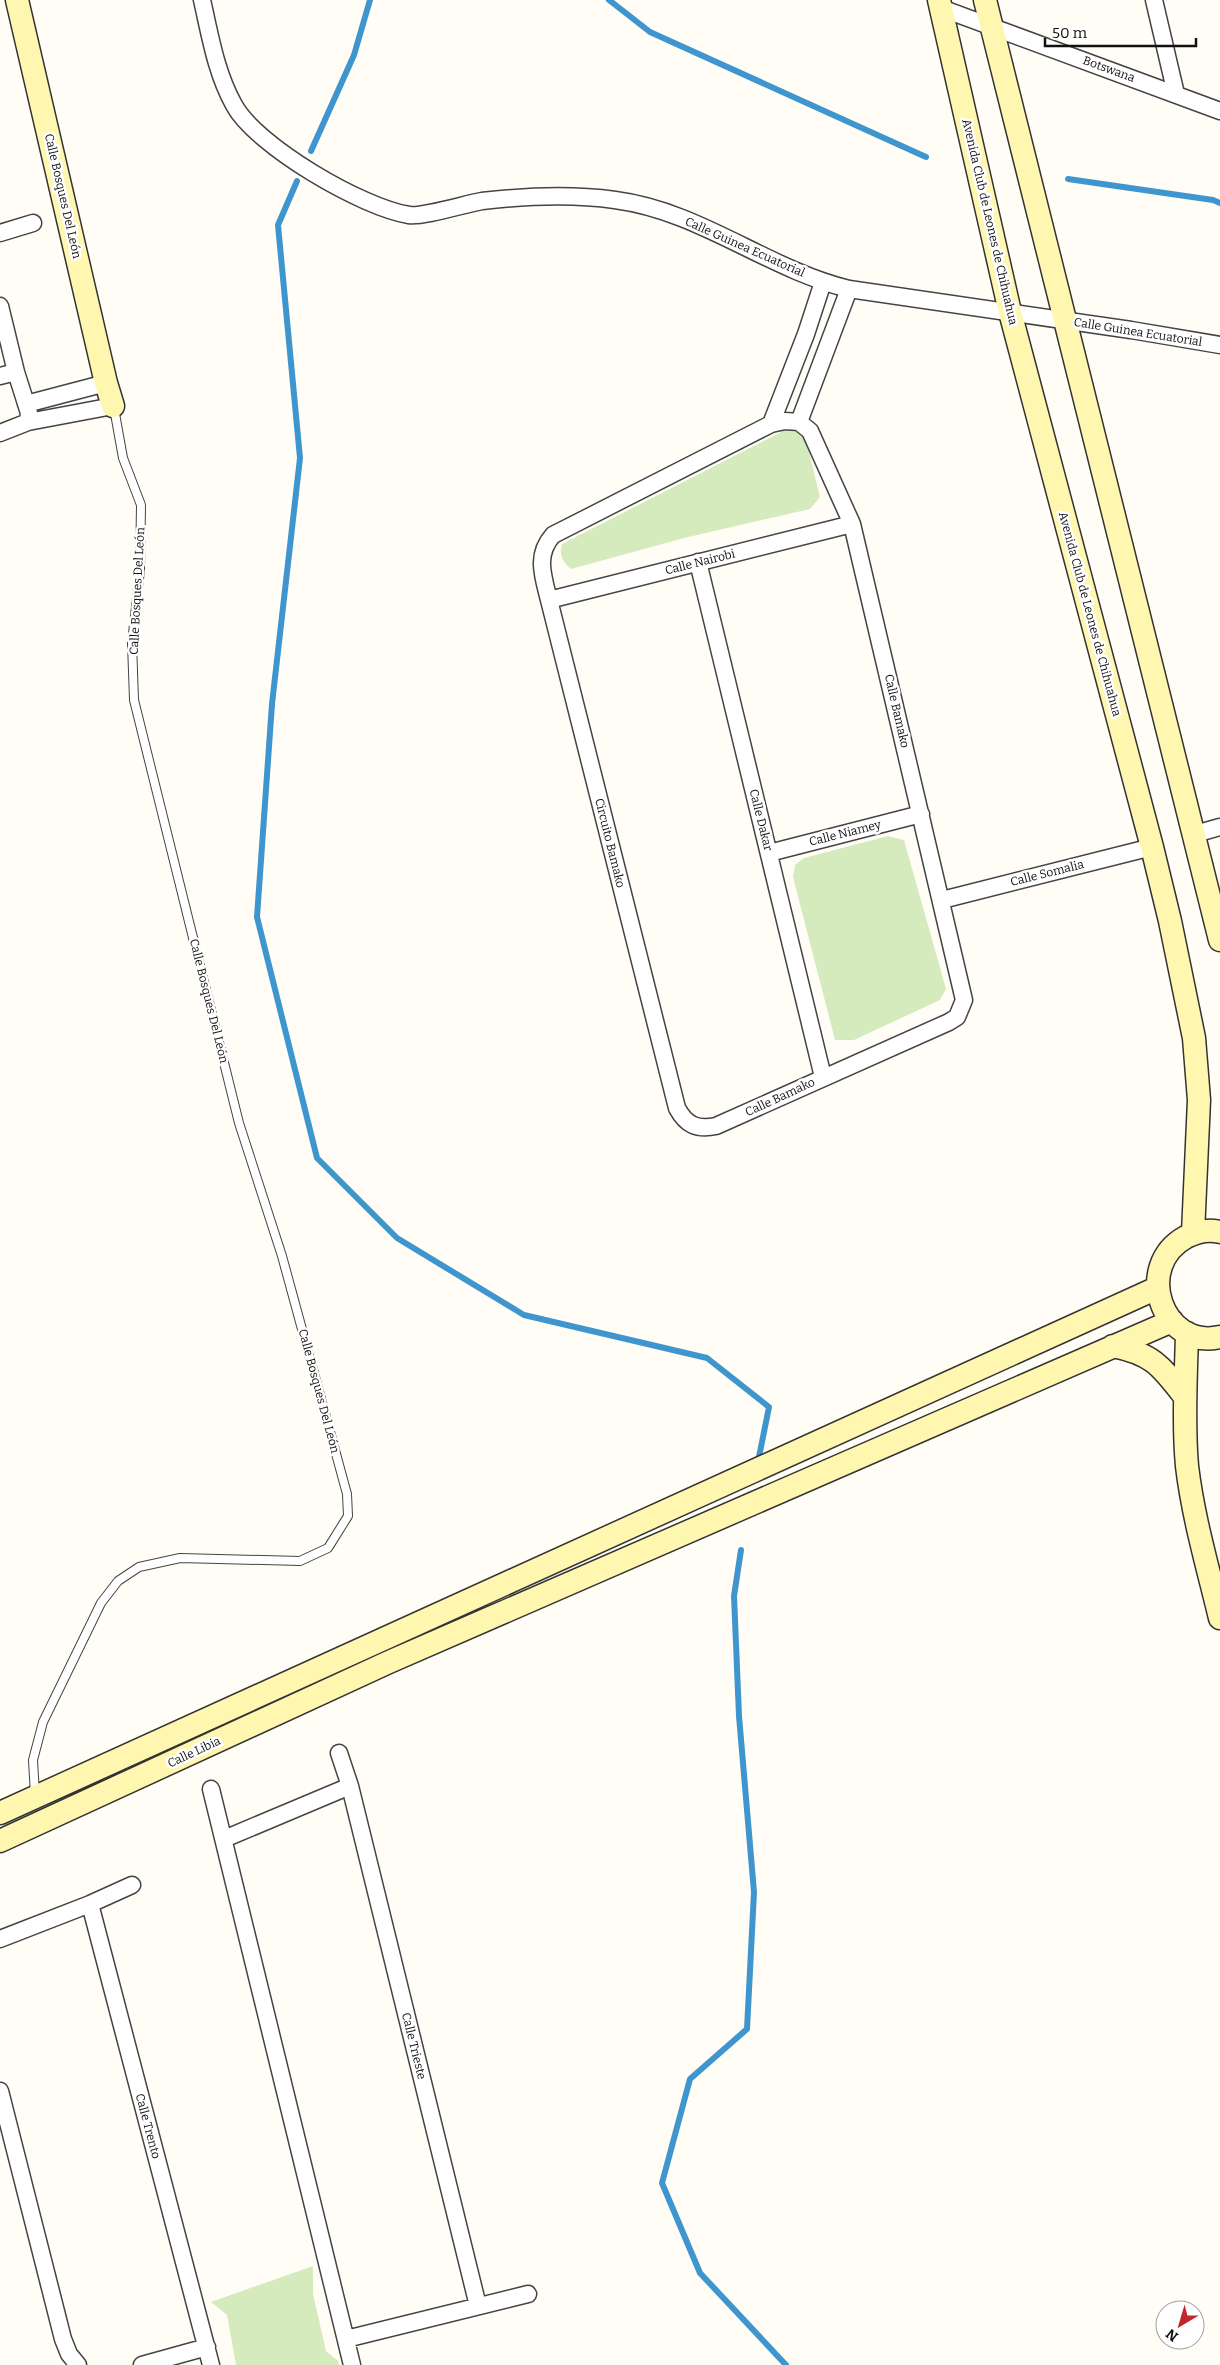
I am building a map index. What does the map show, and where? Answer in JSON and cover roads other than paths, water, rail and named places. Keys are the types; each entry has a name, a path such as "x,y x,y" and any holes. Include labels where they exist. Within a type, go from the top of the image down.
{"street":[{"name":"Calle Bosques Del León","path":"17,0 106,383 114,406"},
{"name":"Calle Guinea Ecuatorial","path":"202,0 218,68 234,105 249,126 271,146 353,196 411,216 481,202 542,196 615,200 660,210 713,230 823,282 849,289 1220,345"},
{"path":"985,0 1220,940"},
{"path":"1154,0 1176,94"},
{"name":"Botswana","path":"940,4 992,27 1220,111"},
{"name":"Avenida Club de Leones de Chihuahua","path":"940,4 1010,312 1170,921 1194,1038 1199,1100 1194,1234"},
{"path":"0,233 33,223"},
{"path":"823,282 806,334 771,424 799,422 849,289"},
{"path":"0,306 16,372 29,412 28,422"},
{"path":"0,376 16,372"},
{"path":"26,404 106,383"},
{"path":"0,433 28,422 114,406"},
{"name":"Calle Bamako","path":"692,1126 704,1129 716,1126 949,1022 962,1009 964,1000 852,524 810,431 799,422"},
{"name":"Circuito Bamako","path":"692,1126 683,1119 677,1108 541,568 542,554 546,542 553,535 771,424"},
{"name":"Calle Nairobi","path":"549,600 852,524"},
{"name":"Calle Dakar","path":"698,562 823,1077"},
{"name":"Calle Niamey","path":"769,853 921,814"},
{"path":"1195,834 1220,827"},
{"name":"Calle Somalia","path":"942,900 1152,847"},
{"path":"1220,1232 1194,1234 1178,1242 1166,1255 1159,1270 1157,1288 1162,1306 1180,1327 1202,1337 1220,1337"},
{"name":"Calle Libia","path":"0,1813 382,1638 1157,1288"},
{"path":"1180,1327 1188,1466 1197,1524 1220,1618"},
{"name":"Calle Libia","path":"0,1842 389,1662 1113,1346 1180,1327"},
{"path":"1113,1346 1146,1355 1157,1364 1185,1397"},
{"name":"Calle Trieste","path":"339,1753 350,1786 478,2306"},
{"path":"224,1839 350,1786"},
{"path":"211,1789 352,2365"},
{"path":"0,1939 90,1904 132,1884"},
{"name":"Calle Trento","path":"90,1904 211,2365"},
{"path":"0,2091 63,2339 69,2354 78,2365"},
{"path":"346,2339 528,2294"},
{"path":"142,2365 207,2347"}],"lane":[{"name":"Calle Bosques Del León","path":"36,1797 33,1760 44,1722 101,1603 118,1581 139,1567 180,1558 300,1561 328,1548 348,1516 347,1494 282,1256 239,1123 134,700 132,642 140,570 141,505 123,458 114,406"}],"waterway":[{"path":"311,151 354,55 370,0"},
{"path":"609,0 650,32 926,157"},
{"path":"1068,179 1213,200 1220,203"},
{"path":"297,181 278,225 300,458 272,704 257,917 317,1158 397,1238 524,1315 707,1358 769,1407 759,1457"},
{"path":"741,1550 734,1596 739,1716 754,1892 747,2029 690,2079 662,2183 700,2273 786,2365"}]}
